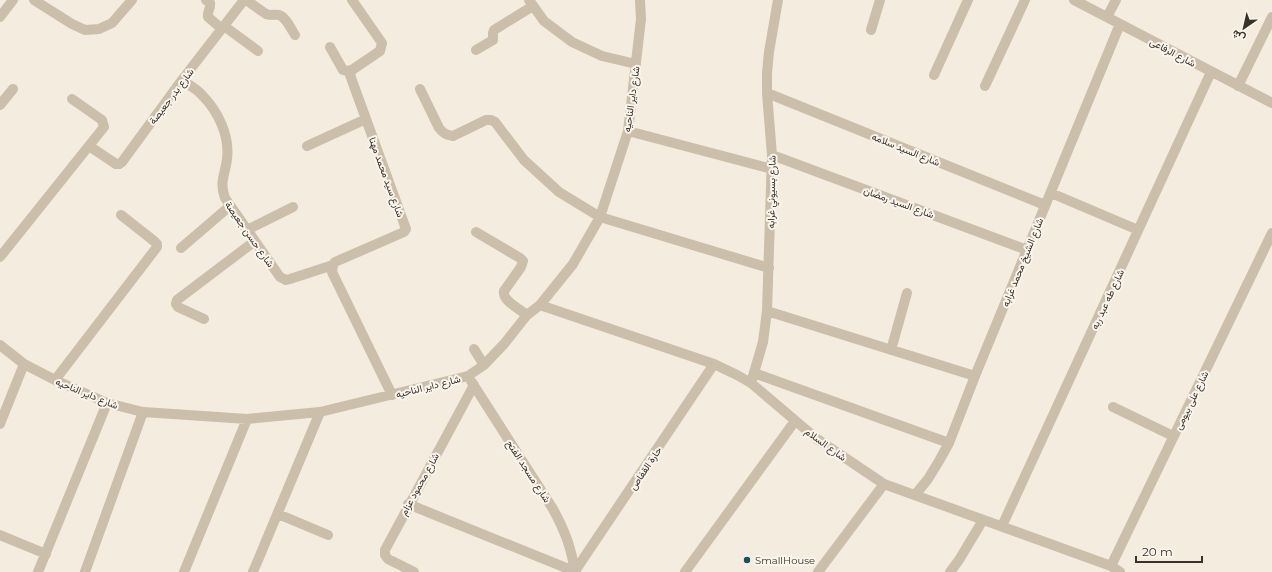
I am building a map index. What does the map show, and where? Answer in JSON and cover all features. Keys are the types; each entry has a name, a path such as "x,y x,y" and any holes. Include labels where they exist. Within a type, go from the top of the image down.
{"street":[{"path":"0,17 13,0"},
{"path":"34,0 72,24 85,30 99,29 112,22 132,0"},
{"path":"206,0 210,3 208,17 258,51"},
{"path":"245,0 269,16 278,14 283,17 295,35"},
{"name":"شارع بدر جعيصة","path":"89,146 113,162 119,164 182,80 245,0"},
{"path":"330,47 343,70 347,71 352,70 380,51 382,43 352,0"},
{"name":"شارع داير الناحيه","path":"0,345 24,364 55,380 107,403 143,412 247,419 320,412 392,395 471,380 528,315 540,305 573,264 600,217 628,131 641,20 640,0"},
{"name":"شارع بسيوني غرابه","path":"752,378 763,342 767,311 772,155 767,93 767,73 778,0"},
{"path":"871,30 880,0"},
{"path":"934,75 968,0"},
{"path":"985,86 1025,0"},
{"name":"شارع الرفاعى","path":"1074,0 1272,103"},
{"path":"1106,17 1116,0"},
{"path":"476,50 493,40 493,31 496,28 531,3 544,21 572,42 602,56 636,64"},
{"path":"1238,86 1272,17"},
{"name":"شارع الشيخ محمد غرابه","path":"915,495 928,479 949,443 975,376 1120,24"},
{"name":"شارع سيد محمد مهنا","path":"333,265 335,262 405,231 406,229 405,221 350,76 352,70"},
{"name":"شارع طه عبد ربه","path":"1002,526 1211,72"},
{"name":"شارع حسن جعيصة","path":"182,80 202,94 216,112 225,135 227,158 222,181 224,194 230,206 280,277 283,279 290,279 333,265"},
{"path":"0,105 13,89"},
{"path":"420,90 442,133 447,136 453,136 486,120 495,122 524,160 559,192 600,217 769,268"},
{"name":"شارع السيد سلامه","path":"767,93 1045,205"},
{"path":"0,257 104,127 102,120 72,99"},
{"path":"307,146 366,119"},
{"path":"628,131 772,169"},
{"name":"شارع السيد رمضان","path":"772,155 1027,250"},
{"path":"1050,193 1138,230"},
{"path":"181,248 230,206"},
{"path":"247,230 293,207"},
{"path":"55,380 157,248 157,244 154,241 121,215"},
{"path":"476,232 520,258 522,261 521,267 504,290 504,294 506,299 528,315"},
{"name":"شارع على بيومى","path":"1111,566 1272,233"},
{"path":"204,319 178,307 176,304 177,300 255,241"},
{"path":"333,265 332,272 392,395"},
{"path":"891,350 907,293"},
{"name":"شارع السلام","path":"540,305 714,364 737,375 752,378 770,399 817,439 884,484 1111,566 1120,572"},
{"path":"767,311 975,376"},
{"path":"474,349 484,365"},
{"path":"0,424 24,364"},
{"name":"حارة القفاص","path":"575,572 714,364"},
{"path":"752,378 949,443"},
{"name":"شارع مسجد الفتح","path":"471,380 553,509 571,549 575,572"},
{"name":"شارع محمود عزام","path":"414,572 388,559 384,550 471,380"},
{"path":"38,572 107,403"},
{"path":"1113,407 1174,436"},
{"path":"85,572 143,412"},
{"path":"253,572 320,412"},
{"path":"184,572 247,419"},
{"path":"685,572 795,421"},
{"path":"818,572 884,484"},
{"path":"408,504 575,572"},
{"path":"278,514 328,535"},
{"path":"950,572 983,520"},
{"path":"0,535 46,554"}],"place":[{"name":"SmallHouse","path":"747,560"}]}
